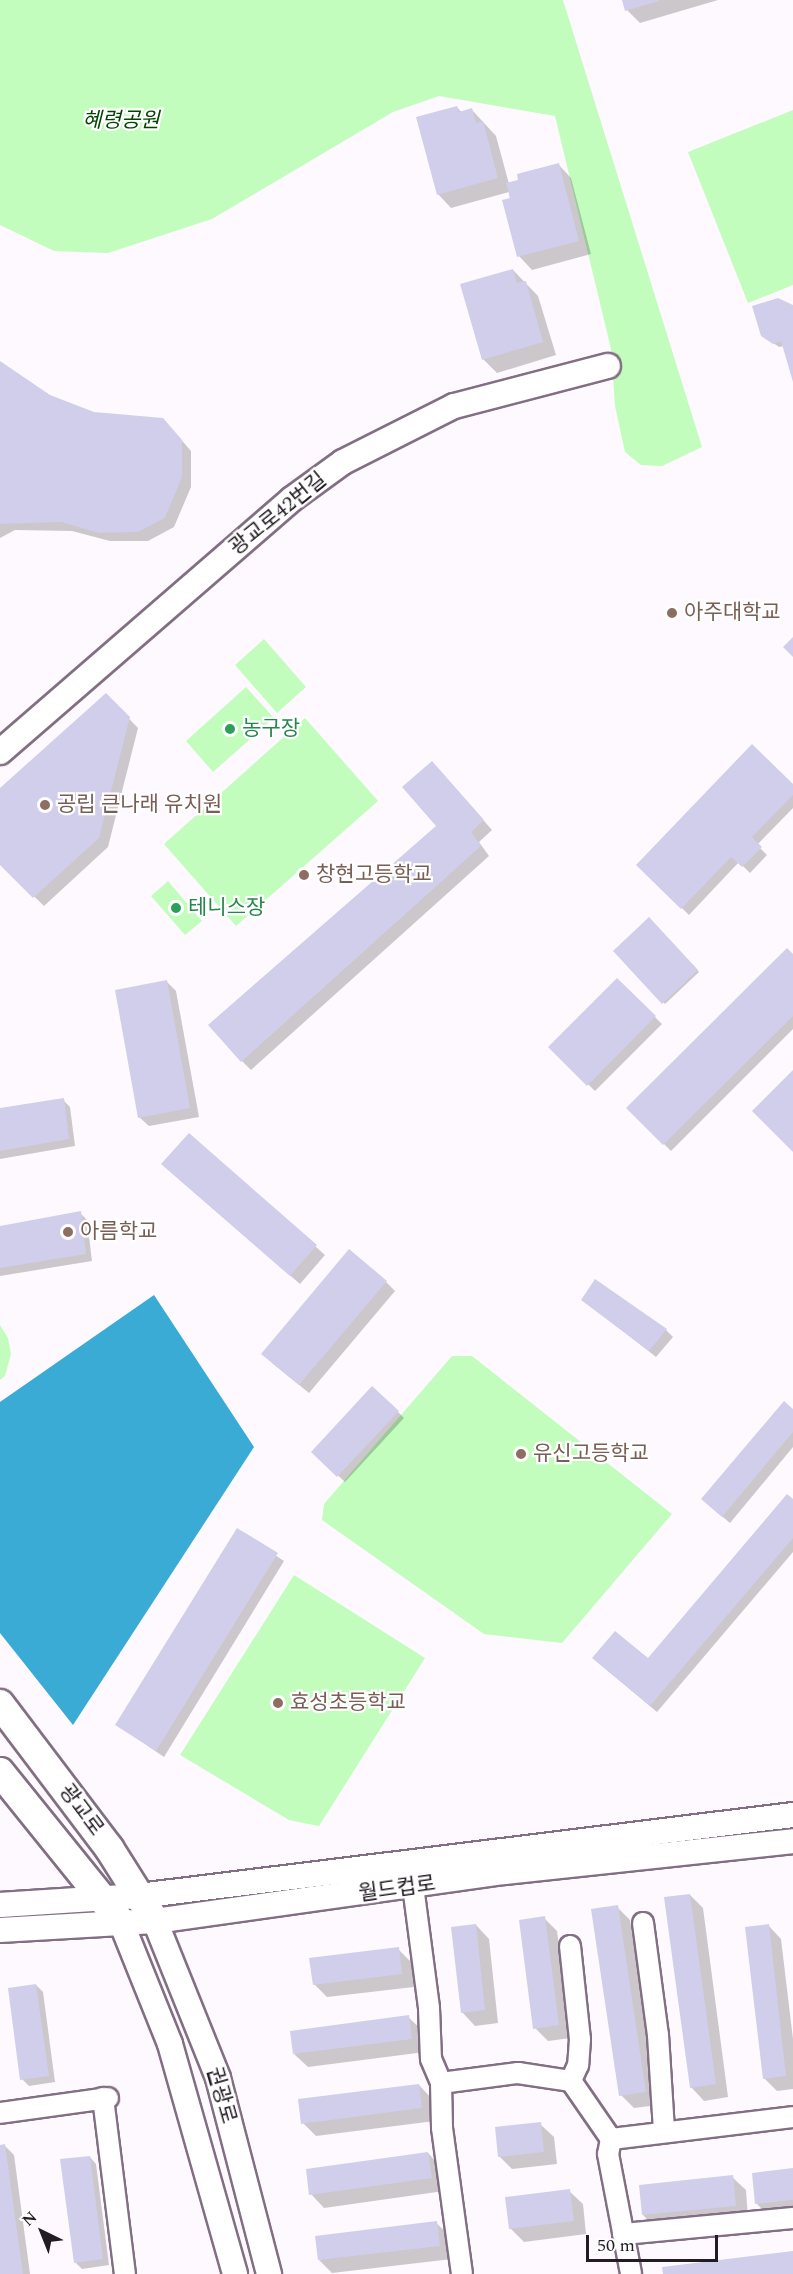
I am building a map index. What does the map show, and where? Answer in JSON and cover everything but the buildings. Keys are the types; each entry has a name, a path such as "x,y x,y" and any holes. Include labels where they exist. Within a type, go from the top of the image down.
{"main road":[{"name":"광교로","path":"0,1704 109,1848 155,1921"},
{"name":"광교로","path":"0,1772 121,1922"}],"street":[{"name":"광교로42번길","path":"0,752 292,499 343,462 454,406 608,366"},
{"name":"월드컵로","path":"0,1905 139,1896 793,1815"},
{"name":"월드컵로","path":"0,1930 155,1921 413,1886 793,1841"},
{"path":"413,1886 429,2008 431,2059 441,2083 442,2128 462,2274"},
{"name":"권광로","path":"155,1921 218,2078 269,2274"},
{"name":"권광로","path":"121,1922 170,2043 235,2274"},
{"path":"643,1923 658,2035 664,2130"},
{"path":"570,1946 580,2039 578,2065 571,2081"},
{"path":"441,2083 518,2073 571,2081 611,2139 608,2154 631,2274"},
{"path":"0,2113 105,2098 125,2274"},
{"path":"611,2139 664,2130 772,2121 793,2117"},
{"path":"623,2234 793,2218"}],"green space":[{"name":"혜령공원","path":"0,0 563,0 702,447 662,466 641,465 625,452 615,406 611,349 555,116 439,96 393,112 212,219 108,253 54,251 0,225"},
{"path":"793,110 793,285 748,303 688,152"},
{"name":"농구장","path":"264,639 306,687 277,713 235,665"},
{"name":"농구장","path":"246,687 274,718 213,772 186,741"},
{"path":"305,718 378,801 236,926 164,844"},
{"name":"테니스장","path":"168,881 202,921 185,935 151,896"},
{"path":"0,1325 8,1338 11,1354 5,1376 0,1380"},
{"path":"452,1356 472,1356 672,1514 562,1643 484,1634 322,1520 324,1504"},
{"path":"294,1575 425,1658 319,1826 289,1820 180,1755"}],"water":[{"path":"154,1295 254,1447 73,1725 0,1633 0,1402"}],"place":[{"name":"아주대학교","path":"672,613"},
{"name":"농구장","path":"230,729"},
{"name":"공립 큰나래 유치원","path":"45,805"},
{"name":"창현고등학교","path":"304,875"},
{"name":"테니스장","path":"176,908"},
{"name":"아름학교","path":"68,1232"},
{"name":"유신고등학교","path":"521,1454"},
{"name":"효성초등학교","path":"278,1703"}]}
